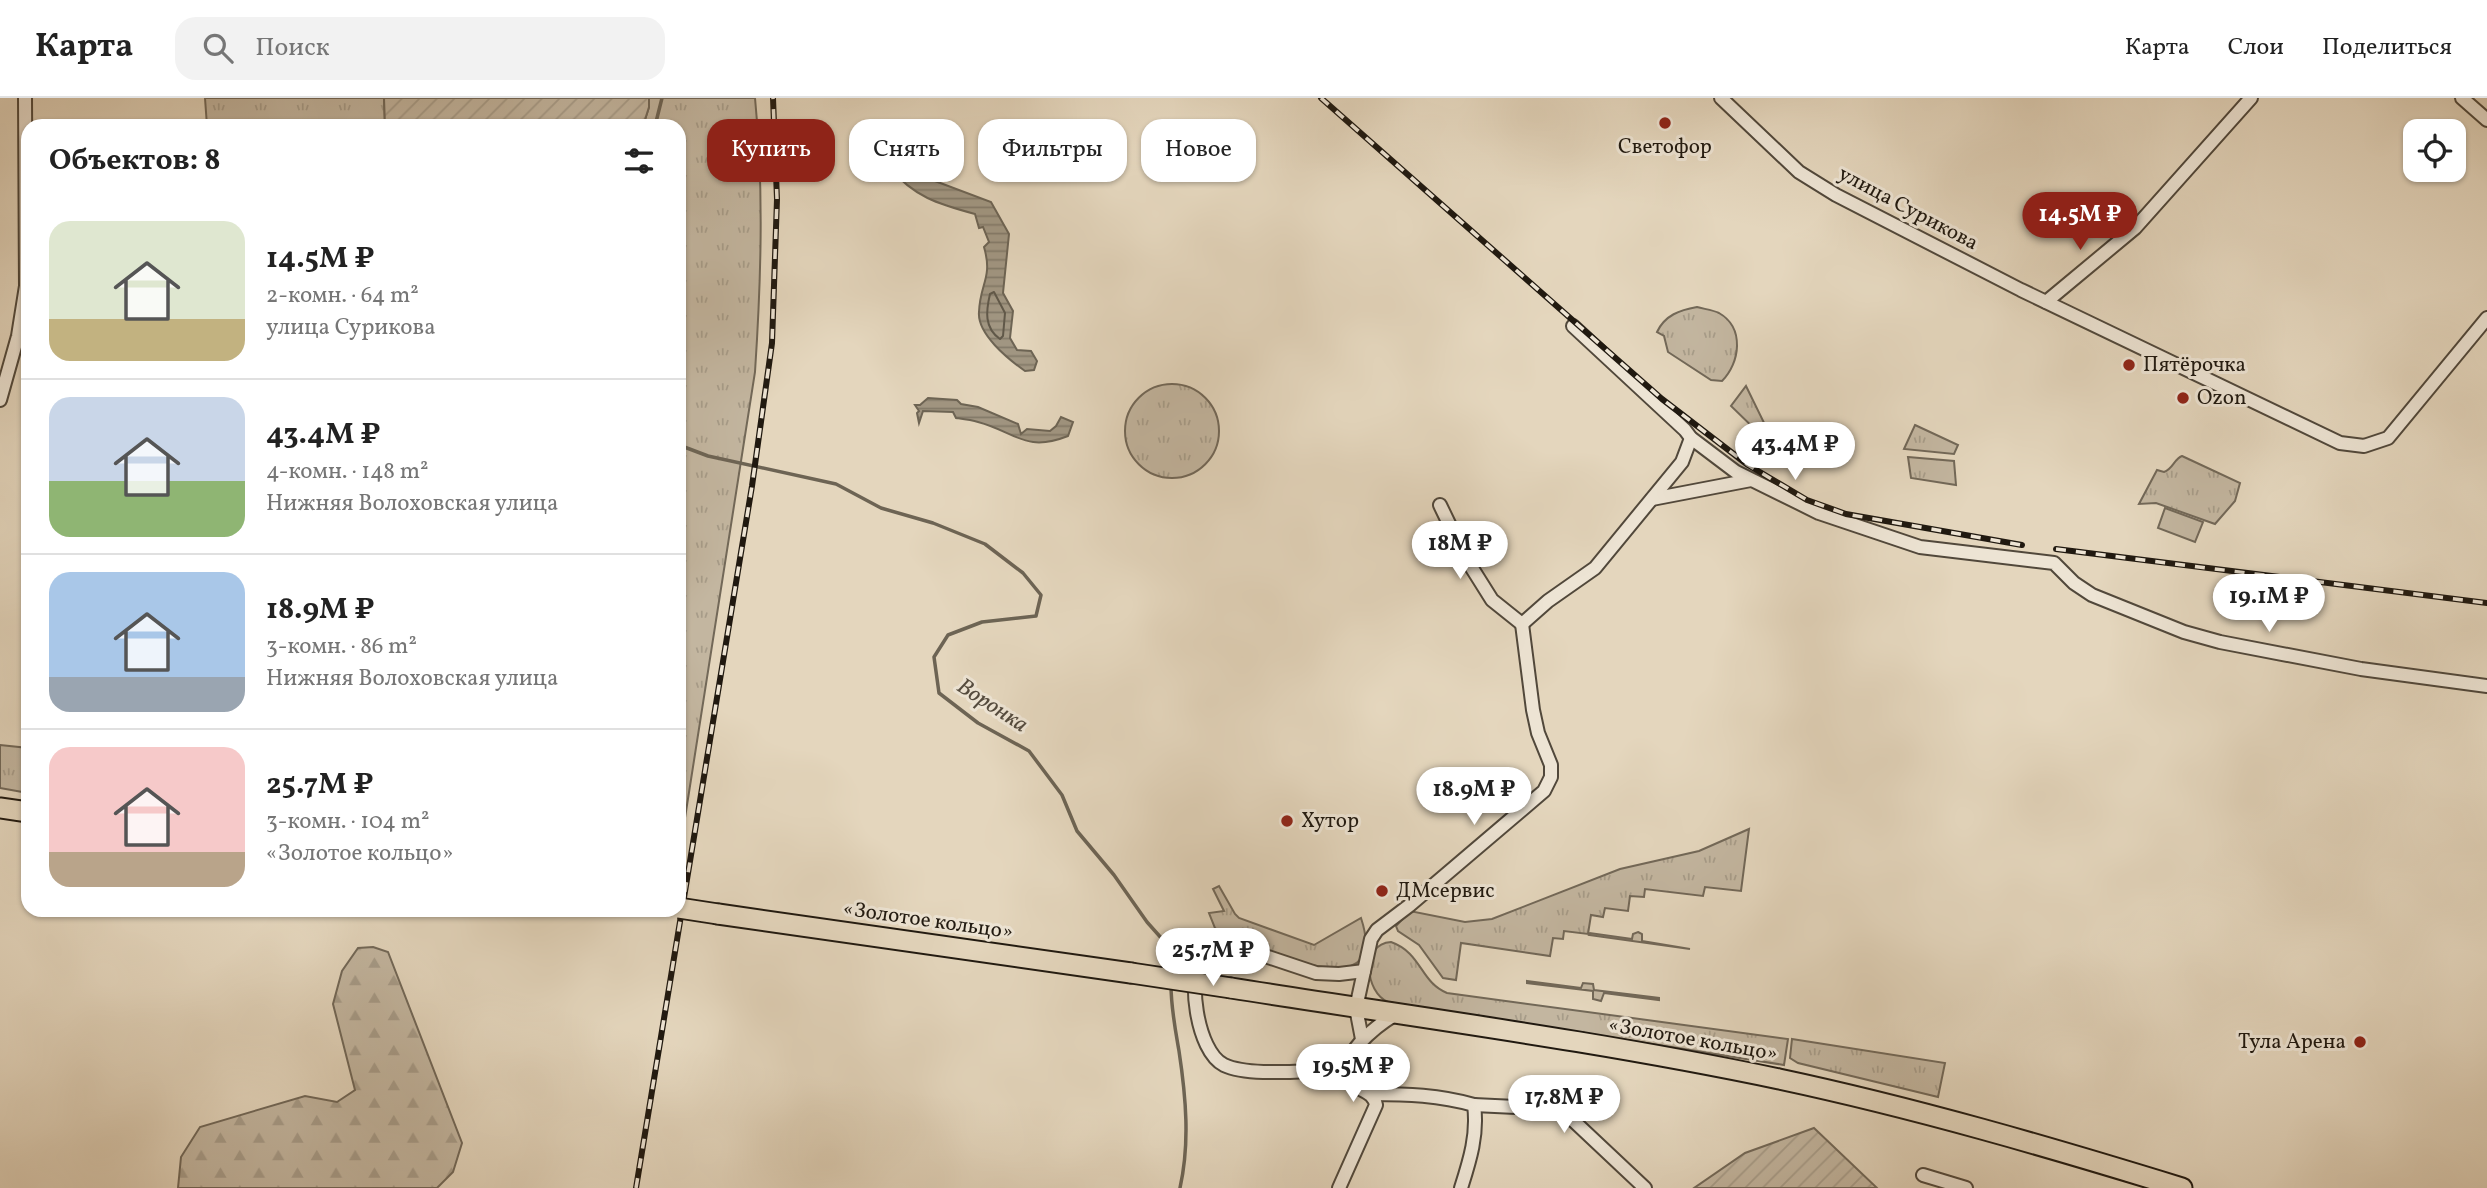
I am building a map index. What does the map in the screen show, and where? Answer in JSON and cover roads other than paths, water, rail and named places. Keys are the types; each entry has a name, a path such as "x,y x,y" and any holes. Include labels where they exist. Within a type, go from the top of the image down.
{"main road":[{"path":"0,808 21,811"},
{"name":"«Золотое кольцо»","path":"686,909 1231,988 1663,1056 1781,1079 1919,1112 2182,1188"}],"street":[{"path":"25,98 25,119"},
{"name":"улица Сурикова","path":"1721,98 1770,145 1808,177 1836,195 2046,302 2340,443 2364,446 2388,438 2487,318"},
{"path":"2046,302 2135,228 2251,98"},
{"path":"2462,98 2487,120"},
{"path":"0,400 21,317"},
{"path":"1573,326 1685,430 1691,439 1728,467 1819,513 1909,544 2054,563 2074,583 2092,595 2152,621 2202,638 2361,669 2487,686"},
{"path":"1522,624 1548,601 1595,568 1682,462 1691,439"},
{"path":"1652,499 1751,480"},
{"path":"1362,1039 1356,1008 1371,939 1375,932 1544,791 1548,785 1551,765 1538,733 1533,710 1522,624 1492,600 1465,557 1440,505"},
{"path":"1346,1070 1255,1072 1220,1063 1206,1046 1200,1027 1196,1000 1199,958 1208,946 1220,941 1316,973 1364,971"},
{"path":"1346,1070 1362,1039 1378,1024 1396,1014"},
{"path":"1339,1188 1376,1107 1371,1094 1353,1083 1346,1070"},
{"path":"1371,1094 1413,1094 1446,1097 1474,1105 1561,1109 1645,1188"},
{"path":"1461,1188 1471,1159 1477,1123 1474,1105"},
{"path":"1923,1175 1965,1188"}],"water":[{"path":"904,182 938,182 991,202 1009,234 1003,293 1013,311 1010,338 1017,350 1031,351 1037,361 1034,370 1025,371 1002,353 983,329 979,312 987,274 984,247 989,242 983,227 979,228 975,214 938,203"},
{"path":"928,398 957,400 961,404 978,407 1018,424 1021,434 1027,429 1050,431 1061,417 1073,422 1068,436 1053,441 1031,442 991,426 956,418 953,412 923,411 919,423 919,411 915,405 920,405"}],"waterway":[{"name":"Воронка","path":"657,119 662,98"},
{"name":"Воронка","path":"686,448 708,456 836,484 881,508 933,523 985,544 1023,573 1041,595 1036,616 982,622 948,635 934,657 939,693 978,723 1029,751 1062,795 1077,831 1171,949 1171,974"},
{"name":"Воронка","path":"1171,985 1186,1120 1180,1188"}],"railway":[{"path":"686,885 752,486 772,343 777,199 773,98"},
{"path":"1321,98 1662,399 1748,465 1807,500 1846,514 2022,545"},
{"path":"2056,549 2487,603"},
{"path":"636,1188 681,917"}],"place":[{"name":"Светофор","path":"1665,123"},
{"name":"Пятёрочка","path":"2129,365"},
{"name":"Ozon","path":"2183,398"},
{"name":"Хутор","path":"1287,821"},
{"name":"ДМсервис","path":"1382,891"},
{"name":"Тула Арена","path":"2360,1042"}]}
